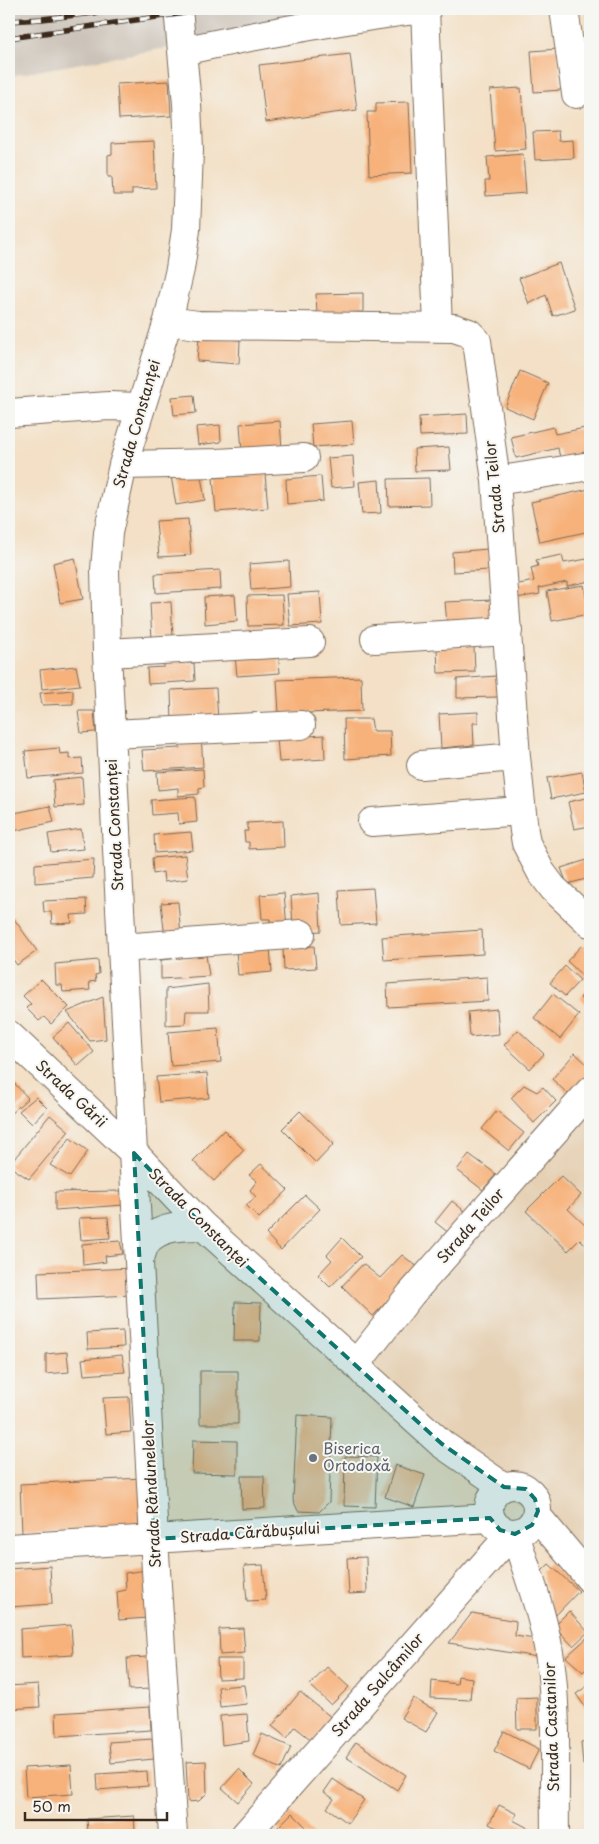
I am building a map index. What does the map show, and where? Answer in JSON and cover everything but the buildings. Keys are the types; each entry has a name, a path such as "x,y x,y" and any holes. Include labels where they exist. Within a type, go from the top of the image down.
{"street":[{"name":"Strada Constanței","path":"178,9 189,150 186,230 180,269 168,321 123,465 108,534 105,570 110,734 134,1153 202,1226 442,1444 510,1518"},
{"path":"182,51 252,36 423,9 438,327"},
{"path":"564,9 576,94"},
{"name":"Strada Teilor","path":"168,321 207,325 454,328 469,333 477,341 496,481 516,757 526,844 541,872 553,888 590,923"},
{"path":"9,413 109,406 140,407"},
{"path":"123,465 217,463 304,458"},
{"path":"496,481 590,466"},
{"path":"374,639 508,631"},
{"path":"107,653 310,642"},
{"path":"110,734 301,725"},
{"path":"421,764 516,757"},
{"path":"372,822 521,811"},
{"path":"122,948 301,934"},
{"name":"Strada Gării","path":"9,1035 134,1153"},
{"name":"Strada Teilor","path":"356,1364 411,1294 590,1091"},
{"name":"Strada Rândunelelor","path":"134,1153 154,1539 173,1835"},
{"path":"140,1258 146,1243 155,1235 169,1228 202,1226"},
{"path":"510,1518 587,1575"},
{"name":"Strada Cărăbușului","path":"9,1548 510,1518"},
{"name":"Strada Salcâmilor","path":"244,1835 510,1518"},
{"name":"Strada Castanilor","path":"510,1518 537,1601 550,1660 555,1720 555,1835"}],"highlighted area":[{"path":"134,1153 203,1226 442,1444 504,1487 526,1489 535,1499 538,1511 532,1525 515,1534 500,1530 490,1518 154,1539"}],"shaded area":[{"path":"9,9 385,9 9,76"},
{"path":"590,1104 590,1565 364,1371"}],"railway":[{"path":"9,21 127,9"},
{"path":"9,38 203,9"}],"place":[{"name":"Biserica Ortodoxă","path":"313,1458"}]}
